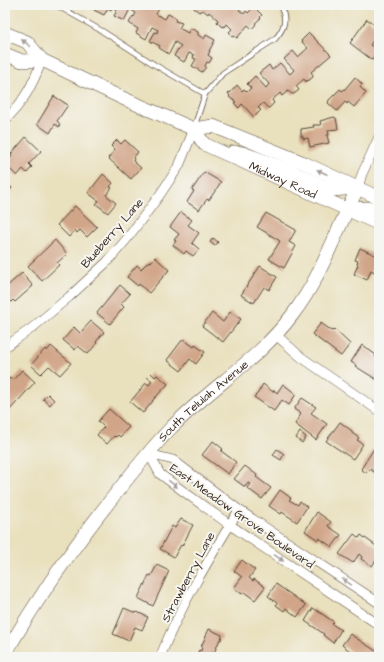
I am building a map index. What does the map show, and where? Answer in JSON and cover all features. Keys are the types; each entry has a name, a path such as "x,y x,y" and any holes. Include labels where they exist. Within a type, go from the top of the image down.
{"main road":[{"name":"Midway Road","path":"5,33 27,42 42,60 120,97 194,129 213,126 304,163 379,198"},
{"name":"Midway Road","path":"5,54 22,61 42,60"},
{"name":"Midway Road","path":"194,129 204,144 379,224"},
{"path":"221,152 243,153 286,168 332,190 358,188"},
{"name":"South Telulah Avenue","path":"5,654 33,608 105,506 168,430 276,335 293,315 319,273 347,209 358,188"},
{"path":"347,209 370,208 379,212"}],"street":[{"path":"5,120 31,88 42,60"},
{"name":"Blueberry Lane","path":"5,347 32,328 107,262 155,202 179,166 194,129"},
{"name":"South Telulah Avenue","path":"358,188 362,174 379,137"},
{"path":"276,335 301,357 379,411"},
{"name":"East Meadow Grove Boulevard","path":"149,454 173,460 239,510 379,603"},
{"name":"East Meadow Grove Boulevard","path":"149,454 160,474 230,525 379,625"},
{"name":"Strawberry Lane","path":"160,657 206,564 239,510"}],"lane":[{"path":"56,5 206,94"},
{"path":"194,129 206,94 223,73 275,39 279,34 284,23 285,16 279,5"}],"building":[{"path":"95,5 151,5 159,9 156,14 165,19 168,14 176,18 175,21 182,23 179,28 188,33 190,29 192,29 198,32 198,35 204,39 206,35 215,40 208,55 212,58 209,63 207,62 206,67 202,72 192,66 196,59 193,58 194,55 189,53 184,62 174,56 181,46 175,42 169,54 159,48 160,46 150,41 155,32 157,33 158,30 152,27 146,39 136,33 138,29 129,23 136,13 130,9 124,21 114,16 117,10 112,7 111,10 108,8 104,15 94,10"},
{"path":"195,5 222,5 226,8 228,5 244,5 239,10 244,14 246,11 248,13 254,7 262,15 252,29 248,25 237,38 231,36 232,35 229,32 232,29 227,24 225,27 222,27 217,22 218,20 209,12 208,14 203,10 199,12 194,8"},
{"path":"367,19 379,28 379,36 377,35 370,45 379,51 372,60 350,43"},
{"path":"309,33 331,55 311,72 313,77 306,82 304,79 296,86 299,90 294,94 288,91 282,96 280,93 272,100 274,103 269,108 263,103 258,108 261,110 254,117 242,104 239,108 234,103 236,102 229,97 230,96 228,93 230,93 237,85 242,91 244,89 247,92 251,88 247,84 255,76 266,88 269,84 259,73 269,65 272,70 280,63 290,74 294,70 284,59 293,51 298,57 308,48 301,41"},
{"path":"355,77 362,84 360,87 366,93 354,107 348,102 347,104 345,102 337,111 328,103 329,100 340,89 342,91 345,89"},
{"path":"54,96 68,105 57,121 60,124 59,127 55,124 50,133 37,124"},
{"path":"334,117 336,118 338,129 328,130 329,135 327,135 329,143 310,147 308,138 303,139 303,136 301,137 301,129 314,127 313,125 321,125 320,121"},
{"path":"26,137 41,151 29,164 32,167 27,173 23,169 17,176 5,164 12,156 11,154"},
{"path":"117,140 121,144 125,140 138,152 133,158 133,161 141,168 131,179 108,158 115,150 111,146"},
{"path":"204,172 221,182 209,200 207,199 199,210 187,202 194,191 192,190"},
{"path":"103,174 113,183 110,187 112,188 106,195 116,203 108,213 96,204 99,201 88,193"},
{"path":"5,182 12,188 5,196"},
{"path":"75,206 97,227 87,237 80,230 77,233 75,230 69,237 57,225"},
{"path":"181,212 192,220 188,225 199,233 192,243 199,249 193,256 186,251 184,254 173,245 176,241 174,240 179,234 170,227"},
{"path":"266,213 296,230 289,242 296,246 284,268 269,259 280,241 257,227"},
{"path":"213,238 218,242 215,246 210,242"},
{"path":"55,240 67,254 57,263 59,265 42,281 28,266"},
{"path":"360,248 379,257 378,274 371,270 367,280 354,274 358,265 358,261 355,260"},
{"path":"155,257 169,270 149,293 139,284 138,286 127,277 137,265 141,269"},
{"path":"260,266 277,277 269,290 264,287 254,303 241,295"},
{"path":"22,273 33,286 15,302 13,300 5,308 5,288"},
{"path":"120,285 130,294 121,304 124,307 110,324 97,313"},
{"path":"230,312 241,319 223,342 202,326 212,313 223,322"},
{"path":"91,321 104,332 88,354 78,346 75,350 63,340 74,327 80,333"},
{"path":"321,323 332,331 334,329 350,344 341,356 312,334"},
{"path":"183,339 194,347 195,345 205,352 196,364 190,359 181,371 167,360"},
{"path":"362,345 379,359 379,381 351,362"},
{"path":"51,346 71,363 60,375 49,366 41,374 31,365 45,349 47,351"},
{"path":"22,370 35,382 8,412 5,409 5,384 10,378 13,380"},
{"path":"151,373 155,377 157,375 168,384 143,413 130,402 146,383 149,385 152,381 147,377"},
{"path":"263,384 273,392 274,390 277,393 283,384 296,394 289,405 282,400 274,411 254,397"},
{"path":"48,394 54,400 50,405 43,399"},
{"path":"302,398 316,407 311,413 327,424 316,440 295,424 301,414 294,409"},
{"path":"109,409 129,427 120,437 118,435 116,437 114,436 107,444 97,435 104,427 98,421"},
{"path":"340,422 352,431 352,433 359,438 357,440 363,444 353,459 326,441"},
{"path":"300,432 306,437 302,443 296,438"},
{"path":"213,441 223,449 221,451 236,462 228,474 202,455"},
{"path":"375,447 379,450 379,476 370,469 366,473 361,469"},
{"path":"277,449 284,454 281,460 273,455"},
{"path":"245,466 257,475 256,477 271,488 262,499 247,488 250,484 248,483 245,487 234,479"},
{"path":"280,490 291,498 289,500 298,505 300,501 307,507 297,522 282,512 281,514 269,506"},
{"path":"317,512 331,522 328,526 341,535 332,547 305,531"},
{"path":"181,519 193,525 182,546 181,545 174,557 160,549 172,526 175,528"},
{"path":"354,534 359,538 361,535 379,548 379,556 372,566 361,559 362,557 359,554 353,563 339,554"},
{"path":"242,560 255,570 249,578 253,581 254,579 265,587 255,600 244,592 242,594 234,588 242,577 234,571"},
{"path":"157,565 169,571 153,606 138,598 149,575 151,576"},
{"path":"276,584 306,605 297,617 286,608 284,611 268,596"},
{"path":"124,608 148,617 142,630 135,627 129,641 113,634"},
{"path":"313,608 334,622 332,624 341,630 333,643 323,635 324,634 305,621"},
{"path":"209,629 222,635 221,640 220,639 214,653 213,652 211,656 213,657 196,657 199,650 201,651 201,647"},
{"path":"350,634 379,653 379,657 352,656 354,654 342,645"}]}
